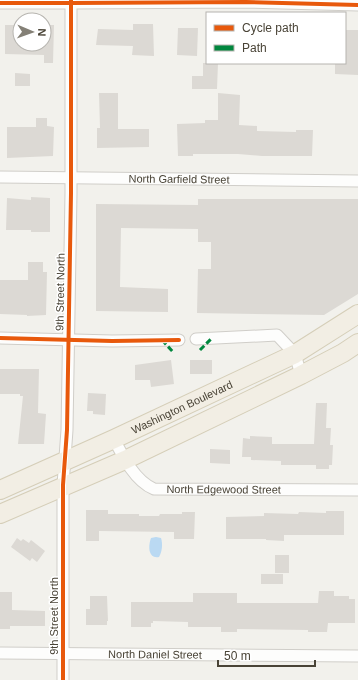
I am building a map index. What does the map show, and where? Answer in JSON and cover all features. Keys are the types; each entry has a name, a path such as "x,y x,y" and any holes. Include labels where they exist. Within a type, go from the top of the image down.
{"main road":[{"name":"Washington Boulevard","path":"0,490 114,439 295,354 358,314"},
{"name":"Washington Boulevard","path":"0,514 63,485 125,460 301,375 343,353 358,343"}],"street":[{"path":"0,3 246,1 358,5"},
{"name":"9th Street North","path":"63,680 63,485 67,430 71,178 71,2"},
{"name":"North Garfield Street","path":"0,177 358,181"},
{"path":"196,339 277,335 295,354 301,375"},
{"path":"0,338 112,341 179,340"},
{"name":"North Edgewood Street","path":"114,439 125,460 147,486 154,489 358,490"},
{"name":"North Daniel Street","path":"0,653 358,656"}],"water":[{"path":"151,538 161,538 162,540 162,548 159,557 155,557 151,554 149,545"}],"building":[{"path":"133,24 153,24 154,56 132,55 133,46 96,45 98,29 133,30"},
{"path":"5,25 12,25 12,52 52,52 52,25 54,25 53,63 44,63 44,55 5,54"},
{"path":"178,28 198,28 197,56 177,55"},
{"path":"346,30 358,30 358,75 335,74 335,64 346,64"},
{"path":"203,63 218,64 217,89 192,89 192,76 203,76"},
{"path":"15,73 30,74 30,86 15,86"},
{"path":"99,93 118,93 118,129 149,129 149,147 97,148 97,128 100,128"},
{"path":"218,93 240,95 239,125 257,126 257,131 296,132 296,130 313,130 312,156 193,154 193,156 178,156 177,124 205,123 205,120 218,120"},
{"path":"36,118 47,118 47,126 54,127 53,156 7,158 7,127 36,127"},
{"path":"31,197 50,198 50,232 6,230 7,198 31,200"},
{"path":"198,199 358,199 358,294 324,315 197,313 198,269 211,269 211,242 198,242 198,229 121,228 120,287 168,289 168,312 96,311 96,204 198,205"},
{"path":"28,262 43,262 43,272 47,272 46,315 27,316 0,314 0,280 28,280"},
{"path":"171,360 174,384 151,387 150,380 135,380 135,365"},
{"path":"190,360 212,360 212,374 190,374"},
{"path":"0,369 39,369 38,413 46,414 44,444 18,444 23,396 20,396 20,394 0,394"},
{"path":"88,393 106,394 105,415 93,414 93,411 87,411"},
{"path":"316,403 327,403 326,428 331,428 330,445 333,445 332,465 329,465 329,469 316,469 316,465 281,465 281,461 251,460 251,457 242,457 243,438 250,439 250,436 272,437 272,444 314,444"},
{"path":"210,449 230,450 230,464 210,463"},
{"path":"86,510 108,510 108,514 139,514 139,516 159,516 160,514 182,514 182,512 195,512 194,539 174,539 174,532 99,531 99,541 86,541"},
{"path":"326,511 344,511 344,535 284,535 284,541 266,539 226,539 226,517 264,516 264,513 326,513"},
{"path":"17,538 21,541 23,539 29,543 31,540 45,551 37,562 32,558 30,561 11,547"},
{"path":"275,555 289,555 289,573 275,573"},
{"path":"261,574 283,574 283,584 261,584"},
{"path":"319,591 334,591 334,596 349,596 349,599 355,599 355,623 328,623 327,632 308,632 308,630 237,629 237,632 221,632 221,627 188,627 188,622 153,621 153,623 151,623 151,627 131,627 131,602 193,602 193,593 237,593 237,603 318,603"},
{"path":"0,592 12,592 12,610 45,611 45,626 10,626 10,629 0,629"},
{"path":"90,596 107,596 107,625 86,625 86,609 90,609"}],"marked path":[{"path":"200,350 212,338"},
{"path":"162,340 173,352"}],"cycle path":[{"path":"63,680 63,485 67,430 71,193 71,0"},
{"path":"0,3 246,2 358,5"},
{"path":"0,338 112,341 179,340"}]}
